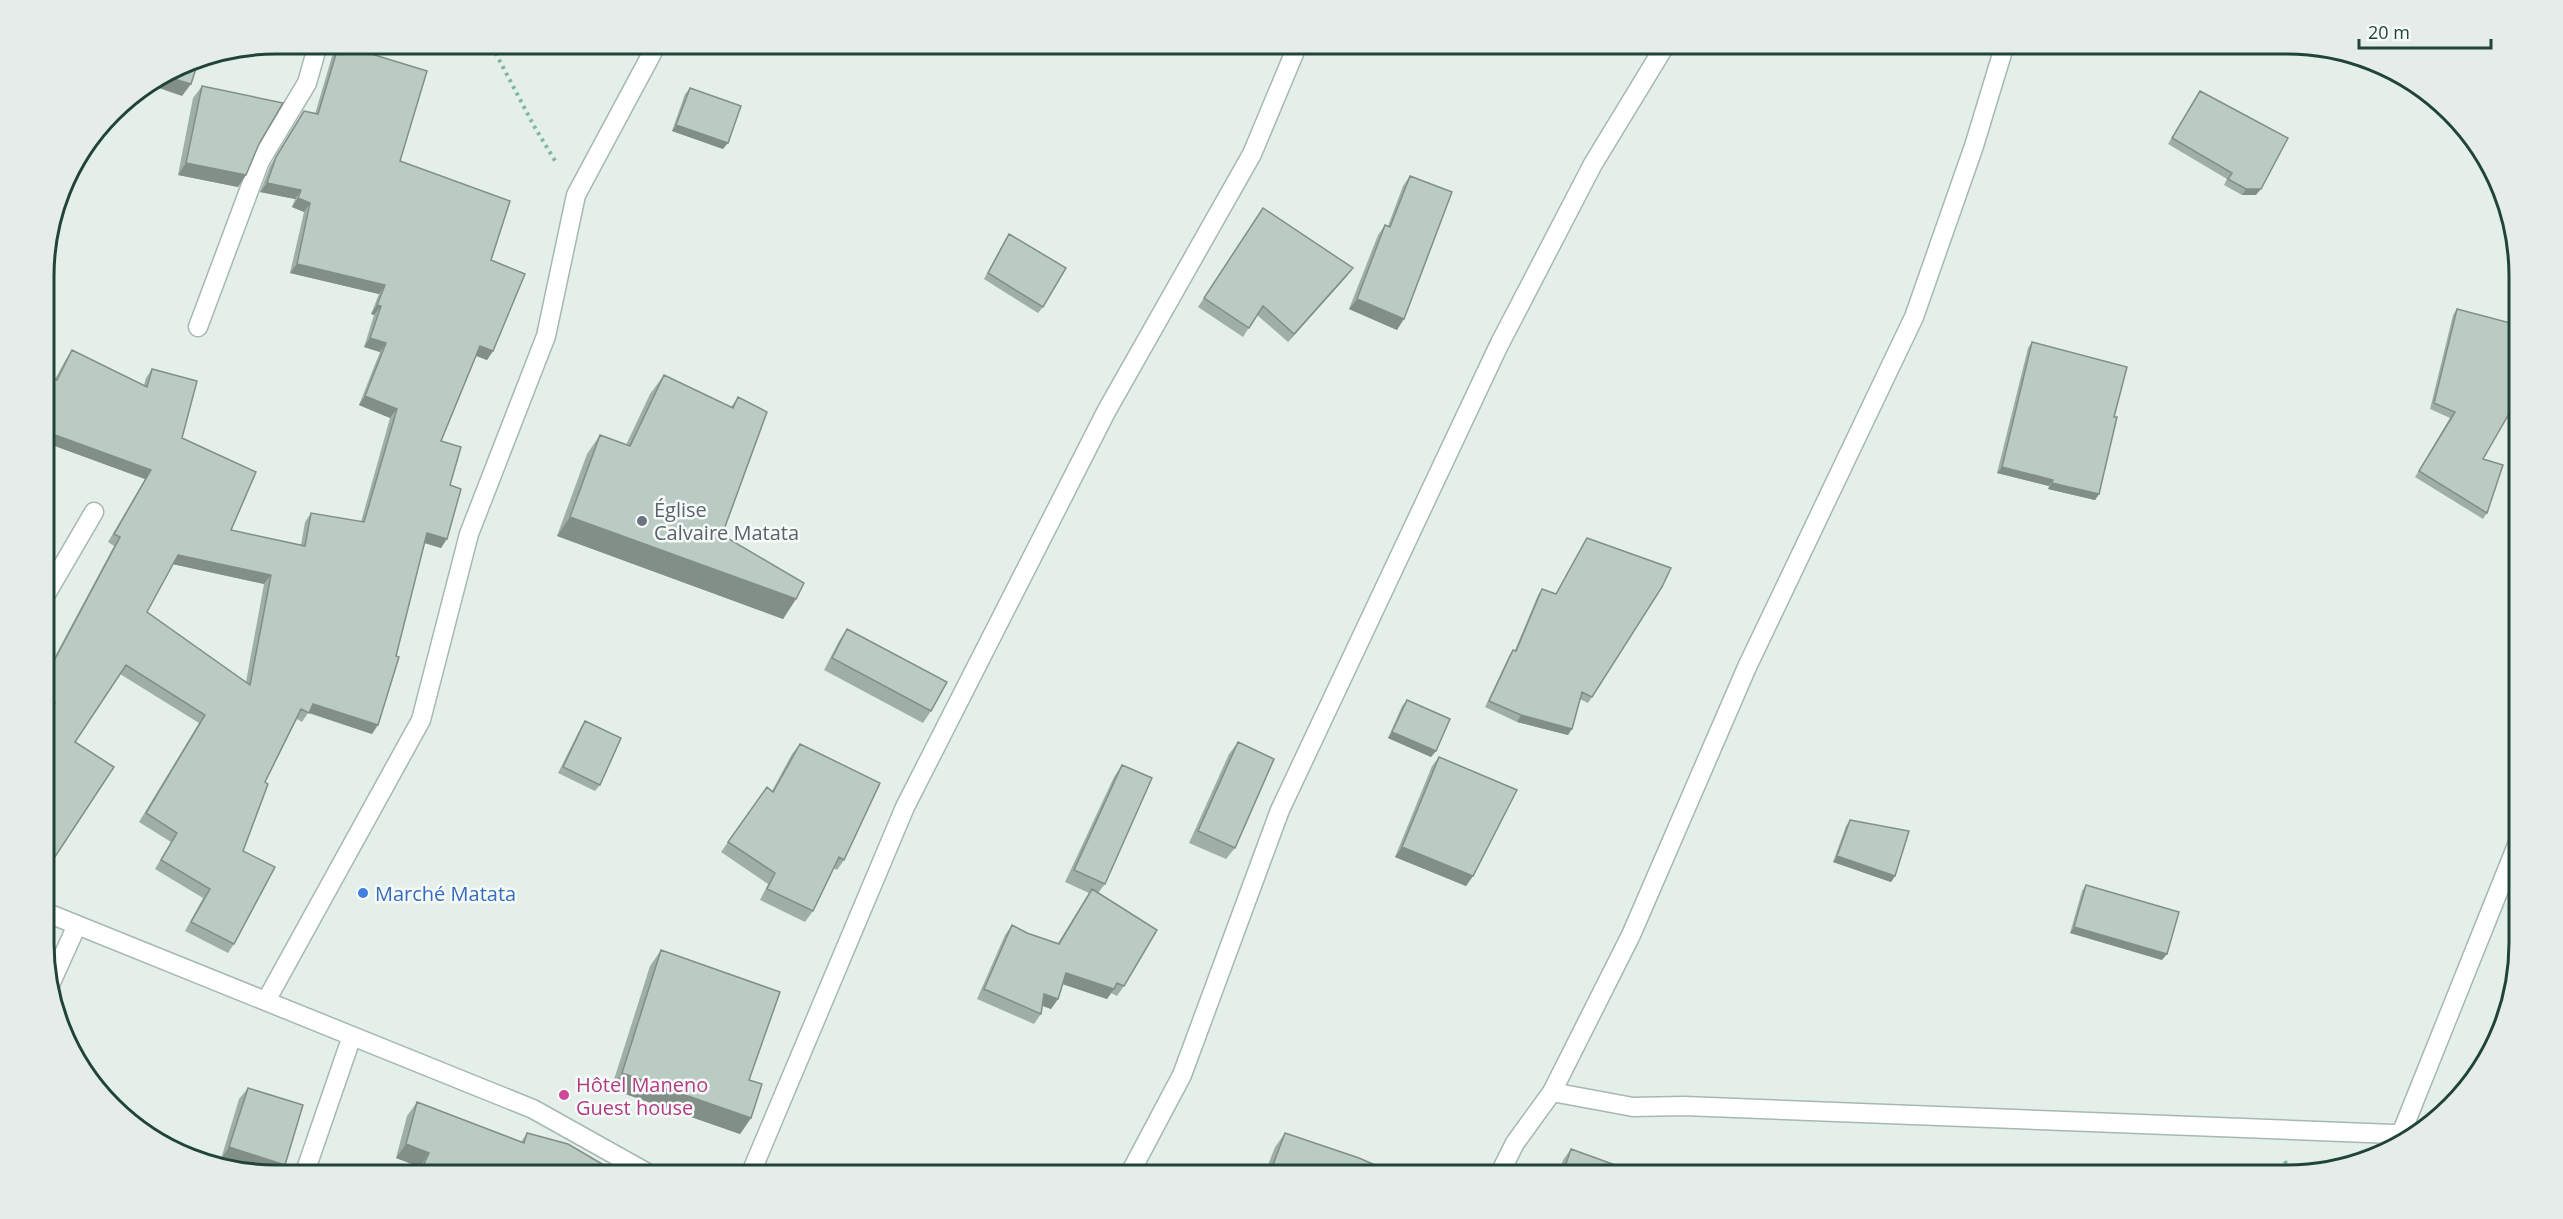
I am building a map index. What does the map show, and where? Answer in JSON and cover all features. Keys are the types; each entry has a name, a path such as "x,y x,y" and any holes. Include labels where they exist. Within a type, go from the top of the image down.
{"street":[{"path":"198,327 260,161 307,83 315,54"},
{"path":"266,1001 421,720 469,534 546,336 576,195 652,54"},
{"path":"754,1165 905,807 1107,410 1252,154 1294,54"},
{"path":"1134,1165 1182,1075 1280,810 1499,345 1593,164 1660,54"},
{"path":"1504,1165 1515,1143 1552,1092 1632,935 1747,667 1914,317 1974,146 2003,54"},
{"path":"54,581 94,512"},
{"path":"2412,1127 2509,867"},
{"path":"54,916 533,1108 633,1165"},
{"path":"56,972 77,925"},
{"path":"308,1165 352,1036"},
{"path":"1552,1092 1633,1107 1684,1106 2400,1134"}],"path":[{"path":"496,54 534,126 576,195"}],"building":[{"path":"336,54 372,54 427,71 400,161 510,201 491,260 525,274 493,351 480,346 441,441 461,447 450,485 461,489 447,539 427,533 396,656 399,657 378,725 313,704 309,713 301,709 265,782 268,784 243,851 275,867 234,944 191,922 210,889 161,860 177,833 146,813 205,715 126,665 75,742 114,767 54,858 54,658 120,537 114,534 151,470 54,435 54,379 57,380 72,350 147,387 152,369 197,381 182,438 256,472 231,530 305,546 311,513 364,522 397,409 365,396 386,343 370,338 381,306 377,305 385,285 297,264 310,203 298,198 301,190 267,183 276,157 304,111 318,114","holes":["178,555 271,575 250,685 147,612"]},
{"path":"196,69 191,84 174,79"},
{"path":"202,86 283,103 259,144 246,175 186,163"},
{"path":"690,88 741,106 728,143 676,125"},
{"path":"2200,91 2288,138 2261,189 2246,189 2228,179 2232,173 2172,138"},
{"path":"1410,176 1452,192 1404,319 1357,299 1385,225 1390,227"},
{"path":"1263,208 1353,268 1294,334 1263,306 1249,328 1204,298"},
{"path":"1009,234 1066,268 1043,307 988,273"},
{"path":"2457,309 2509,323 2509,414 2483,459 2503,465 2487,513 2419,471 2455,412 2434,403"},
{"path":"2032,342 2127,367 2114,417 2117,417 2099,494 2052,483 2053,480 2002,467"},
{"path":"664,375 733,408 738,397 767,412 722,535 804,583 796,599 570,517 600,435 630,446"},
{"path":"1587,538 1671,568 1662,587 1592,697 1582,692 1572,729 1521,715 1489,701 1513,650 1516,651 1542,589 1556,594"},
{"path":"847,629 947,682 931,711 832,658"},
{"path":"1407,700 1450,719 1436,751 1392,732"},
{"path":"585,721 621,738 600,785 563,767"},
{"path":"1238,742 1274,759 1235,848 1198,831"},
{"path":"800,744 880,783 844,860 839,857 813,911 767,889 775,873 728,842 767,787 773,792"},
{"path":"1439,757 1517,790 1473,876 1402,847"},
{"path":"1122,765 1152,778 1105,884 1074,870"},
{"path":"1850,820 1909,831 1895,876 1837,856"},
{"path":"2086,885 2179,912 2167,954 2074,927"},
{"path":"1092,889 1157,930 1124,986 1117,983 1114,989 1066,973 1058,999 1044,994 1041,1014 984,989 1012,925 1059,944"},
{"path":"661,950 780,992 749,1080 762,1084 751,1118 622,1073"},
{"path":"248,1088 303,1105 285,1165 229,1147"},
{"path":"417,1102 524,1143 527,1133 568,1144 604,1165 424,1165 429,1153 406,1144"},
{"path":"1285,1133 1375,1165 1273,1165"},
{"path":"1571,1149 1615,1165 1565,1165"}],"place":[{"name":"Église Calvaire Matata","path":"642,521"},
{"name":"Marché Matata","path":"363,893"},
{"name":"Hôtel Maneno Guest house","path":"564,1095"}]}
